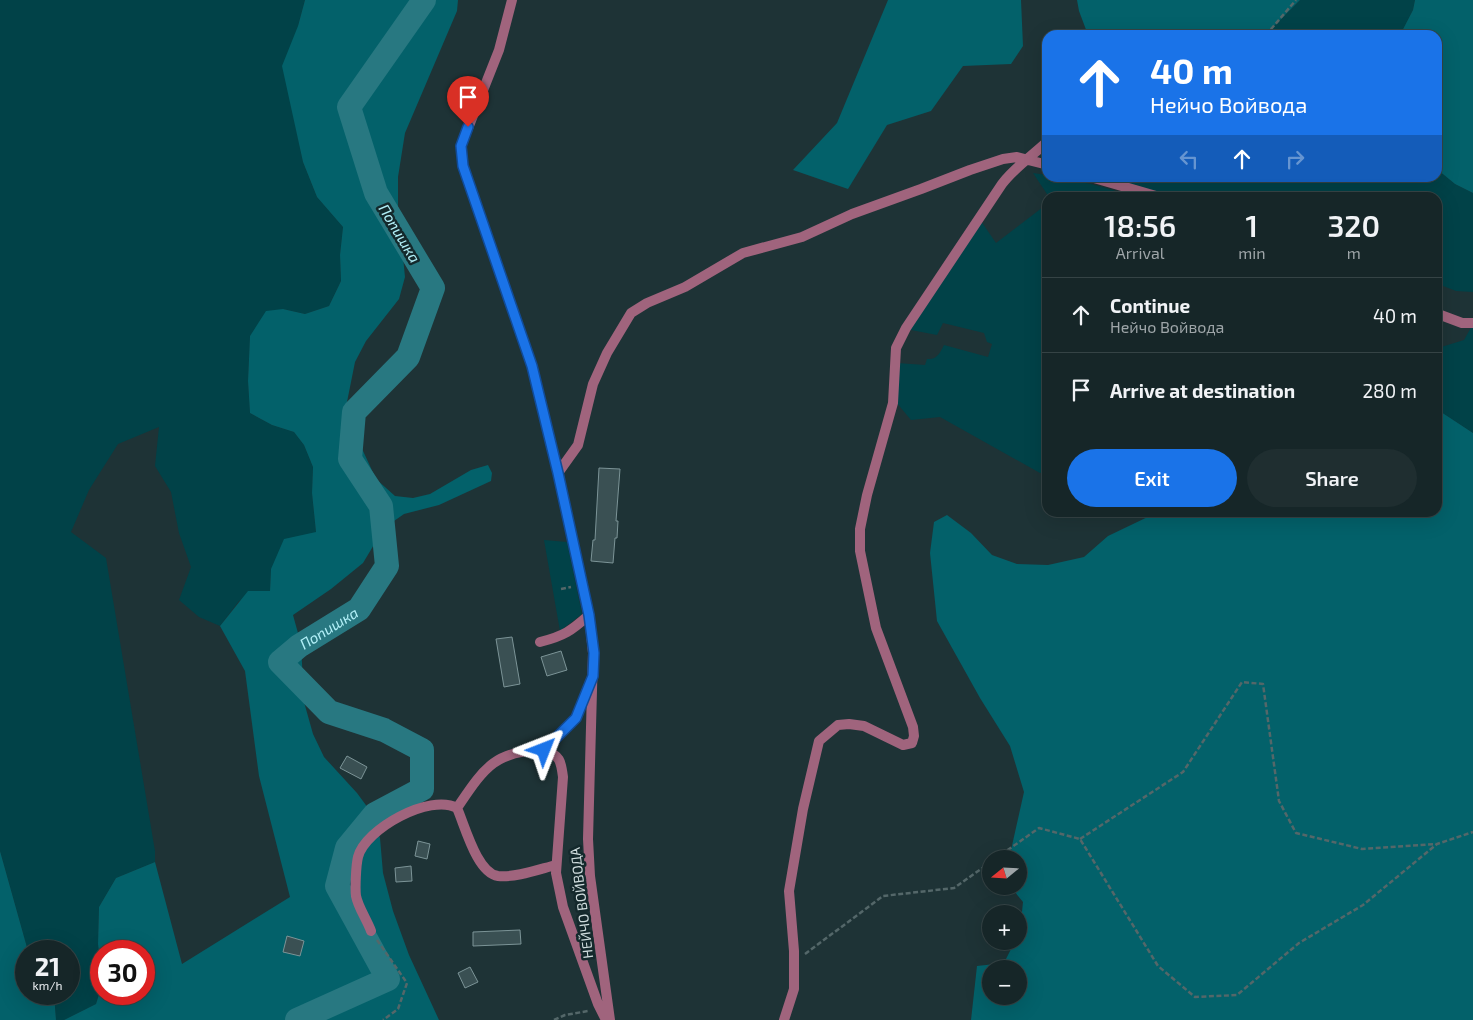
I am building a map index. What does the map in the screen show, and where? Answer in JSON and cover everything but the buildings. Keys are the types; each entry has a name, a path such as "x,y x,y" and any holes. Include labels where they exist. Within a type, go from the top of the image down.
{"street":[{"name":"НЕЙЧО ВОЙВОДА","path":"512,0 499,50 461,146 463,166 532,366 589,615 594,653 588,839 590,876 610,1020"},
{"path":"784,1020 794,989 789,891 803,809 819,741 838,725 849,724 864,726 903,745 912,743 914,736 913,727 876,628 860,551 860,529 867,495 893,403 896,348 906,328 1002,184 1014,168 1042,146"},
{"path":"558,473 578,445 593,384 607,353 631,313 647,303 685,287 744,253 802,237 852,214 1004,158 1017,157 1042,163"},
{"path":"1108,182 1142,192"},
{"path":"1442,316 1462,323 1473,323"},
{"path":"540,642 560,637 575,628 589,615"},
{"path":"544,750 576,718 593,676"},
{"path":"456,808 487,767 501,757 513,752 544,750 553,753 559,759 563,777 556,874 563,907 600,1009 606,1020"},
{"path":"371,931 356,896 358,857 364,845 381,830 398,817 418,809 437,805 451,805 456,808 482,865 488,872 498,876 511,875 556,865"}],"path":[{"path":"1270,30 1296,0"},
{"path":"1080,839 1183,772 1242,682 1263,684 1279,801 1296,833 1362,849 1436,844 1473,832"},
{"path":"1008,850 1039,828 1080,839 1158,966 1195,997 1237,995 1298,943 1363,905 1436,844"},
{"path":"794,963 883,896 954,888 982,868"},
{"path":"371,931 407,983 398,1010 383,1020"},
{"path":"554,1020 565,1015 600,1009"}],"shaded area":[{"path":"0,0 305,0 298,26 293,114 303,162 317,197 343,227 340,255 341,281 329,306 305,314 283,309 250,336 248,381 250,413 272,425 294,432 304,445 313,467 312,493 316,532 271,569 270,591 239,601 220,626 199,617 179,600 191,567 179,533 171,492 155,466 159,427 118,444 89,490 71,532 106,558 155,851 155,862 116,878 99,907 98,940 90,940 90,1005 94,1005 64,1020 56,1020 55,1005 80,1005 80,940 25,940 0,851"},
{"path":"305,0 458,0 457,11 405,133 398,177 398,206 405,277 399,299 366,341 355,362 345,412 376,479 395,496 413,498 430,494 471,470 488,465 492,473 491,481 439,505 404,514 384,528 363,563 331,589 293,615 301,644 304,702 313,734 324,757 357,793 371,812 380,838 383,873 393,911 409,955 439,1020 64,1020 94,1005 155,1005 155,940 98,940 99,907 116,878 155,862 182,964 290,897 259,776 245,671 220,626 248,591 270,591 271,569 284,539 316,532 312,493 313,467 304,445 294,432 272,425 250,413 248,381 250,336 266,311 283,309 305,314 329,306 341,281 340,255 343,227 317,197 303,162 282,66 298,26"},
{"path":"888,0 1021,0 1023,46 1011,64 963,66 931,111 887,125 848,189 793,170 837,123"},
{"path":"1077,0 1300,0 1270,30 1086,30"},
{"path":"1300,0 1415,0 1413,10 1403,30 1270,30"},
{"path":"1415,0 1473,0 1473,193 1455,184 1442,173 1442,30 1403,30 1413,10"},
{"path":"1033,173 1042,174 1042,182 1082,182 1120,192 1046,192"},
{"path":"1442,173 1455,184 1473,193 1473,292 1456,291 1442,286 1442,192 1147,192 1106,182 1442,182"},
{"path":"1042,208 1042,472 1040,473 940,417 911,420 896,402 897,363 925,365 927,359 936,357 944,345 988,357 992,344 987,342 984,333 943,323 937,335 906,329 981,221 996,243"},
{"path":"1473,324 1473,433 1442,413 1442,347 1464,340"},
{"path":"1442,413 1473,433 1473,1020 971,1020 977,966 982,965 982,1005 1027,1005 1027,960 1006,960 1010,950 1027,950 1027,905 1023,905 1023,902 1017,895 1028,895 1028,850 1011,850 1024,792 1010,746 980,698 937,621 930,553 934,522 947,515 971,533 992,555 1017,564 1048,565 1084,557 1108,536 1148,517 1442,517"},
{"path":"544,540 567,542 582,614 560,631"},
{"path":"0,851 25,940 15,940 15,1005 55,1005 56,1020 0,1020"}],"waterway":[{"name":"Попишка","path":"297,1020 388,979 337,886 347,848 375,814 422,789 422,750 384,730 329,712 280,662 299,646 359,609 387,566 381,506 350,459 354,412 408,357 433,288 376,193 349,107 424,0"}],"route":[{"path":"468,127 461,146 463,166 532,366 589,615 594,653 593,676 576,718 544,750"}]}
